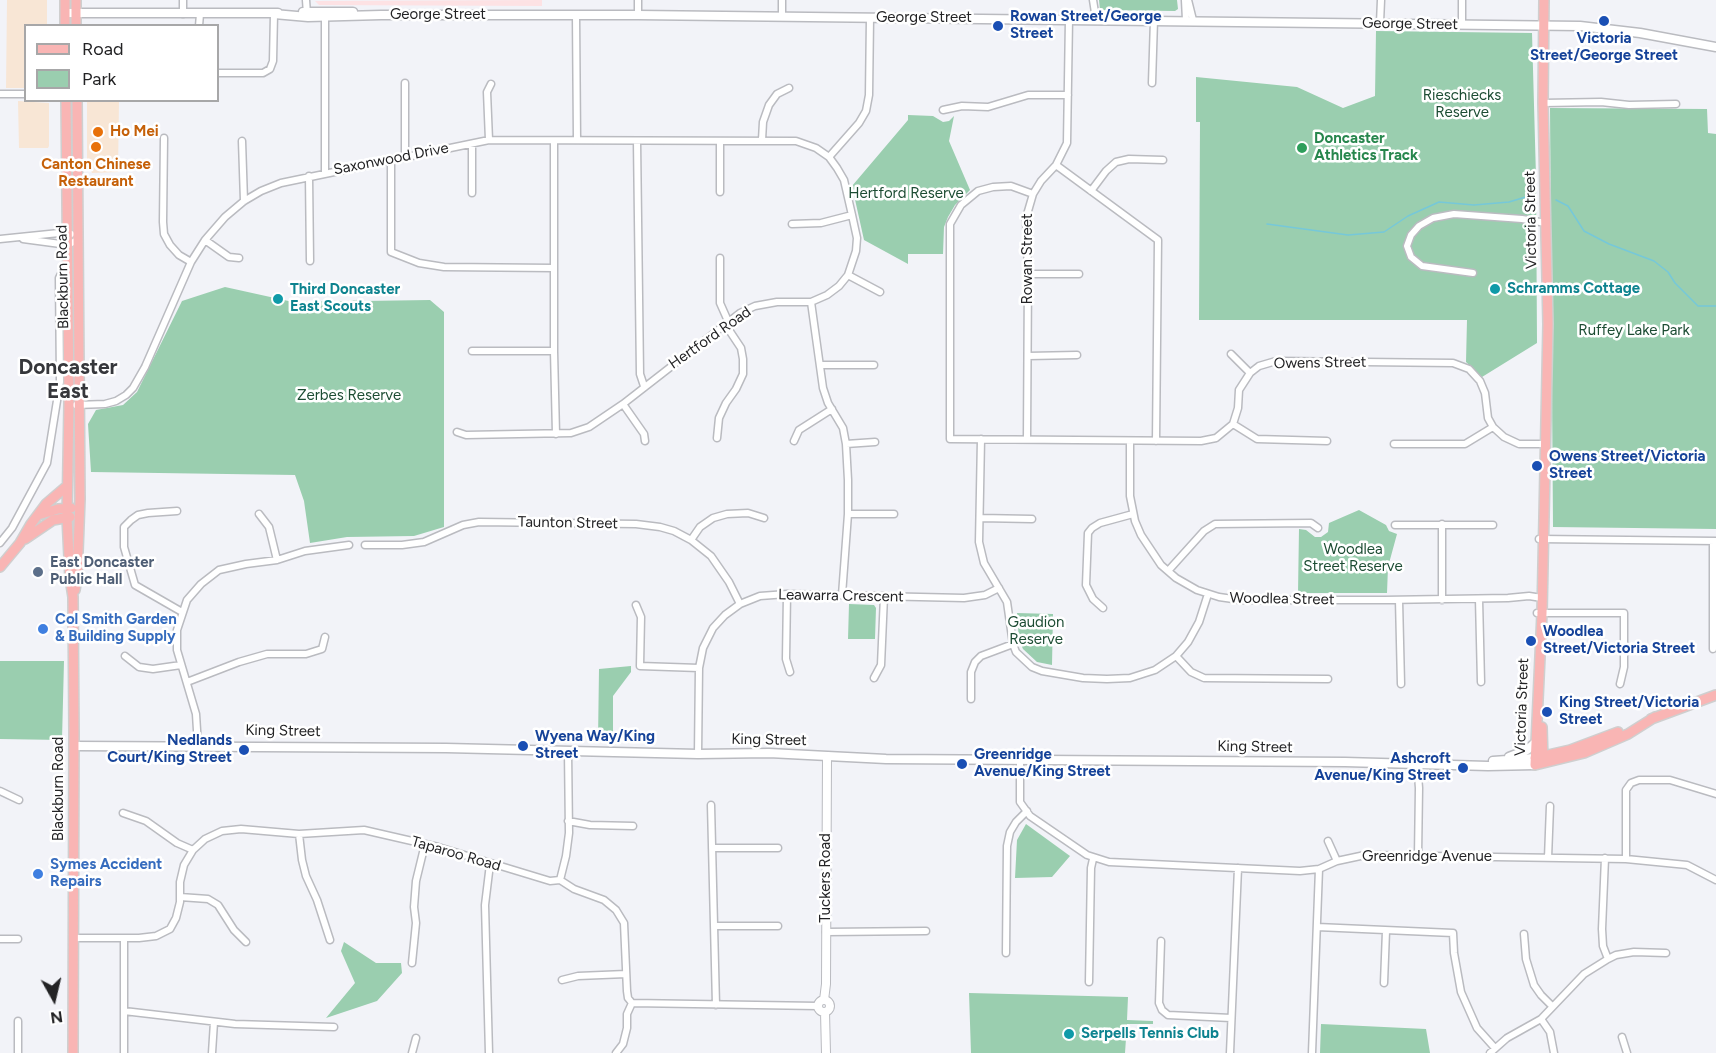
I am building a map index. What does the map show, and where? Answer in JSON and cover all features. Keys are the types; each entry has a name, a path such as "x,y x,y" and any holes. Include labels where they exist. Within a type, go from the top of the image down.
{"main road":[{"path":"65,0 65,24"},
{"path":"76,0 76,24"},
{"name":"Victoria Street","path":"1539,761 1536,742 1540,633 1538,598 1543,511 1548,324 1543,103 1544,0"},
{"name":"George Street","path":"65,13 782,16 1595,26 1716,46"},
{"name":"Blackburn Road","path":"66,102 80,405 80,508 77,578 73,597"},
{"name":"Blackburn Road","path":"71,186 77,102"},
{"name":"Blackburn Road","path":"73,1053 73,597 70,578 67,486 68,245 74,236"},
{"path":"0,567 20,543 46,504 67,486"},
{"path":"38,516 80,508"},
{"path":"20,543 67,512"},
{"name":"Victoria Street","path":"1539,651 1542,728 1539,761"},
{"name":"King Street","path":"1463,765 1482,762 1539,761 1716,695"},
{"name":"King Street","path":"74,746 769,753 1020,760 1088,759 1508,767 1592,750 1629,734 1655,717"},
{"path":"1542,728 1546,739 1558,754"},
{"path":"1482,762 1521,753 1536,742"}],"street":[{"path":"183,0 183,14"},
{"path":"308,0 308,13"},
{"path":"638,0 638,15"},
{"path":"782,0 782,16"},
{"path":"1187,0 1189,20"},
{"path":"1380,23 1381,0"},
{"path":"1462,0 1462,24"},
{"path":"1093,1 1093,19"},
{"path":"199,24 200,14"},
{"path":"219,73 263,73 270,69 273,61 274,14"},
{"path":"324,15 325,172"},
{"path":"576,15 577,140"},
{"path":"870,18 869,94 866,111 859,123 829,157 844,180 857,238 856,251 848,275 880,292"},
{"name":"Rowan Street","path":"1027,439 1026,218 1033,194 1041,181 1056,165 1067,143 1069,19"},
{"path":"1152,83 1154,20"},
{"path":"405,83 405,156"},
{"path":"489,140 487,92 491,84"},
{"path":"762,140 769,105 777,94 789,88"},
{"path":"0,94 24,94"},
{"path":"943,110 962,106 988,107 1028,95 1068,95"},
{"path":"1543,103 1676,104"},
{"path":"164,138 164,234 179,255 191,262"},
{"name":"Saxonwood Drive","path":"69,404 105,404 116,401 133,388 145,367 191,262 205,240 225,217 244,201 280,183 489,140 796,141 816,148 829,157"},
{"path":"242,141 244,201"},
{"path":"554,141 556,434"},
{"path":"637,141 640,374 644,386"},
{"path":"720,141 720,192"},
{"path":"472,144 472,193"},
{"path":"391,159 391,252 419,263 444,267 554,268"},
{"path":"1091,191 1116,162 1129,159 1163,160"},
{"path":"1056,165 1158,240 1156,441"},
{"path":"309,176 310,261"},
{"path":"1033,194 1011,186 978,191 961,205 950,224 950,439 1201,441 1216,438 1233,424 1238,408 1239,390 1250,373 1231,354"},
{"path":"1473,273 1422,266 1411,257 1407,246 1411,235 1419,226 1433,218 1454,214 1546,223"},
{"path":"792,224 821,223 852,215"},
{"path":"0,239 74,236"},
{"path":"22,238 68,245"},
{"path":"205,240 229,257 239,258"},
{"path":"717,438 719,418 743,374 744,359 720,303 720,258"},
{"path":"0,543 12,528 47,463 60,382 59,278 68,269"},
{"path":"1028,274 1079,274"},
{"name":"Hertford Road","path":"457,432 466,435 571,434 589,427 727,323 755,306 777,302 811,302 827,295 848,275"},
{"path":"811,302 823,388 843,428 846,444 848,514 842,595"},
{"path":"472,351 554,351"},
{"path":"1028,356 1077,355"},
{"name":"Owens Street","path":"1250,373 1259,366 1276,362 1453,363 1469,369 1480,381 1485,393 1488,418 1493,427"},
{"path":"820,365 874,365"},
{"path":"622,404 644,434 645,441"},
{"path":"794,441 799,430 832,409"},
{"path":"1233,424 1257,439 1328,441"},
{"path":"1394,444 1466,444 1493,427 1504,437 1519,444 1545,444"},
{"path":"981,439 979,542 984,563 1007,602 1016,652 1032,667 1042,671 1083,678 1130,678 1155,670 1176,656 1196,630 1209,594"},
{"name":"Woodlea Street","path":"1130,441 1130,496 1137,527 1145,544 1168,571 1190,586 1209,594 1240,600 1538,598"},
{"path":"846,444 875,442"},
{"path":"177,511 138,515 124,527 124,547 135,585 182,612"},
{"path":"692,540 700,527 713,518 727,514 748,513 764,518"},
{"path":"259,514 269,527 277,560"},
{"path":"848,514 894,514"},
{"path":"1103,608 1093,598 1086,585 1088,534 1100,523 1133,514"},
{"path":"980,518 1032,519"},
{"name":"Taunton Street","path":"365,545 402,545 424,542 463,525 479,522 636,524 660,527 692,540 711,556 729,582 740,604"},
{"path":"1168,571 1204,531 1215,524 1311,523 1318,528"},
{"path":"1442,524 1442,600"},
{"path":"1395,525 1493,525"},
{"path":"1541,539 1715,541 1713,649"},
{"path":"198,746 196,714 177,650 177,630 187,600 201,584 219,570 277,560 305,551 349,545"},
{"name":"Leawarra Crescent","path":"698,754 699,668 703,648 713,628 740,604 760,596 787,594 964,598 985,595 999,588"},
{"path":"787,594 786,659 790,672"},
{"path":"874,678 881,664 884,596"},
{"path":"1479,599 1480,682"},
{"path":"1399,600 1401,684"},
{"path":"636,605 641,617 640,666 699,668"},
{"path":"1539,613 1624,613 1624,667 1620,684"},
{"path":"187,682 267,654 306,654 322,649 325,637"},
{"path":"971,699 971,672 975,662 981,656 1013,644"},
{"path":"125,656 139,667 153,669 181,665"},
{"path":"1176,656 1200,678 1328,680"},
{"path":"560,880 569,833 568,751"},
{"name":"Tuckers Road","path":"826,1053 825,1012 830,1005 821,1003 826,932 827,756"},
{"path":"1006,953 1007,846 1010,832 1027,811 1020,802 1020,760"},
{"path":"1418,856 1420,764"},
{"path":"1626,859 1626,790 1630,783 1640,780 1670,780 1716,794"},
{"path":"0,791 19,800"},
{"path":"711,805 716,1005"},
{"path":"1548,858 1550,806"},
{"name":"Greenridge Avenue","path":"1027,811 1037,822 1093,859 1109,862 1300,871 1319,869 1337,861 1365,855 1605,858 1687,865 1716,880"},
{"path":"123,813 146,821 177,843 194,850"},
{"path":"568,821 591,825 633,826"},
{"name":"Taparoo Road","path":"74,938 124,939 156,936 170,929 176,918 184,865 205,839 222,831 241,829 299,834 364,830 425,844 550,881 560,880 568,886 604,900 616,910 624,923 628,998 632,1003"},
{"path":"299,834 306,876 317,900 330,940"},
{"path":"1328,841 1337,861"},
{"path":"412,963 416,922 414,907 416,881 425,844"},
{"path":"712,848 778,848"},
{"path":"1605,858 1602,929 1608,959"},
{"path":"1089,982 1090,868 1093,859"},
{"path":"489,864 485,905 489,1053"},
{"path":"1230,1053 1238,868"},
{"path":"1312,1053 1319,869"},
{"path":"180,897 208,899 218,905 234,930 246,942"},
{"path":"715,926 778,926"},
{"path":"1317,927 1453,933 1461,992 1477,1028 1492,1050 1541,1019 1584,974 1608,959 1634,952 1666,952"},
{"path":"826,932 926,931"},
{"path":"1384,983 1386,931"},
{"path":"1524,934 1526,958 1534,986 1552,1005"},
{"path":"0,939 18,939"},
{"path":"124,939 124,1053"},
{"path":"1161,941 1159,1003 1162,1010 1168,1015 1231,1018"},
{"path":"562,980 578,976 626,974"},
{"path":"616,1053 622,1044 627,1028 627,1014 632,1003 716,1005 821,1003"},
{"path":"124,1011 214,1022 334,1027"},
{"path":"1541,1019 1550,1032 1554,1053"},
{"path":"18,1021 18,1053"},
{"path":"212,1053 214,1022"},
{"path":"1622,1037 1627,1053"},
{"path":"412,1053 416,1038"}],"shaded area":[{"path":"7,0 47,0 47,24 24,24 24,88 6,88"},
{"path":"542,0 542,6 319,5 315,1"},
{"path":"18,101 49,103 48,148 19,148"},
{"path":"87,102 119,102 118,172 92,173 87,163"}],"green space":[{"path":"1099,0 1177,0 1178,9 1175,11 1100,10"},
{"name":"Rieschiecks Reserve","path":"1376,31 1532,33 1537,343 1482,377 1466,362 1467,320 1199,320 1200,122 1196,122 1196,77 1297,87 1343,108 1375,96"},
{"name":"Ruffey Lake Park","path":"1550,108 1707,109 1708,133 1716,134 1716,529 1553,527"},
{"name":"Hertford Reserve","path":"908,115 933,116 943,122 949,121 954,116 949,141 970,190 955,205 948,217 944,227 943,254 908,254 908,264 864,240 852,186 908,120"},
{"name":"Zerbes Reserve","path":"225,287 293,302 362,299 363,301 430,300 444,312 444,527 414,536 347,537 310,543 304,501 295,475 91,472 88,424 96,410 123,405 137,392 182,301"},
{"name":"Woodlea Street Reserve","path":"1359,510 1397,534 1388,567 1387,593 1298,593 1299,529 1306,530 1315,537 1321,537 1328,532 1329,523"},
{"path":"849,604 874,605 876,608 875,639 848,639"},
{"name":"Gaudion Reserve","path":"1017,613 1053,614 1052,665 1037,662 1023,649 1019,640"},
{"path":"0,661 64,661 62,740 0,739"},
{"path":"631,666 631,672 613,696 613,741 598,740 599,669"},
{"path":"1026,824 1070,856 1052,877 1015,878 1017,840"},
{"path":"344,942 376,963 401,963 402,973 377,1001 326,1018 355,983 341,951"},
{"path":"969,993 1128,997 1127,1020 1153,1021 1153,1024 1127,1024 1125,1053 971,1053"},
{"path":"1321,1024 1426,1029 1430,1053 1320,1053"}],"waterway":[{"path":"1267,224 1348,235 1384,232 1408,216 1439,202 1474,205 1509,202 1529,196"},
{"path":"1556,200 1568,206 1584,231 1609,244 1654,261 1668,272 1675,283 1698,306 1716,306"}],"place":[{"name":"Victoria Street/George Street","path":"1604,21"},
{"name":"Rowan Street/George Street","path":"998,26"},
{"name":"Ho Mei","path":"98,132"},
{"name":"Canton Chinese Restaurant","path":"96,147"},
{"name":"Doncaster Athletics Track","path":"1302,148"},
{"name":"Schramms Cottage","path":"1495,289"},
{"name":"Third Doncaster East Scouts","path":"278,299"},
{"name":"Owens Street/Victoria Street","path":"1537,466"},
{"name":"East Doncaster Public Hall","path":"38,572"},
{"name":"Col Smith Garden & Building Supply","path":"43,629"},
{"name":"Woodlea Street/Victoria Street","path":"1531,641"},
{"name":"King Street/Victoria Street","path":"1547,712"},
{"name":"Wyena Way/King Street","path":"523,746"},
{"name":"Nedlands Court/King Street","path":"244,750"},
{"name":"Greenridge Avenue/King Street","path":"962,764"},
{"name":"Ashcroft Avenue/King Street","path":"1463,768"},
{"name":"Symes Accident Repairs","path":"38,874"},
{"name":"Serpells Tennis Club","path":"1069,1034"}],"district":[{"name":"Doncaster East","path":"68,380"}]}
